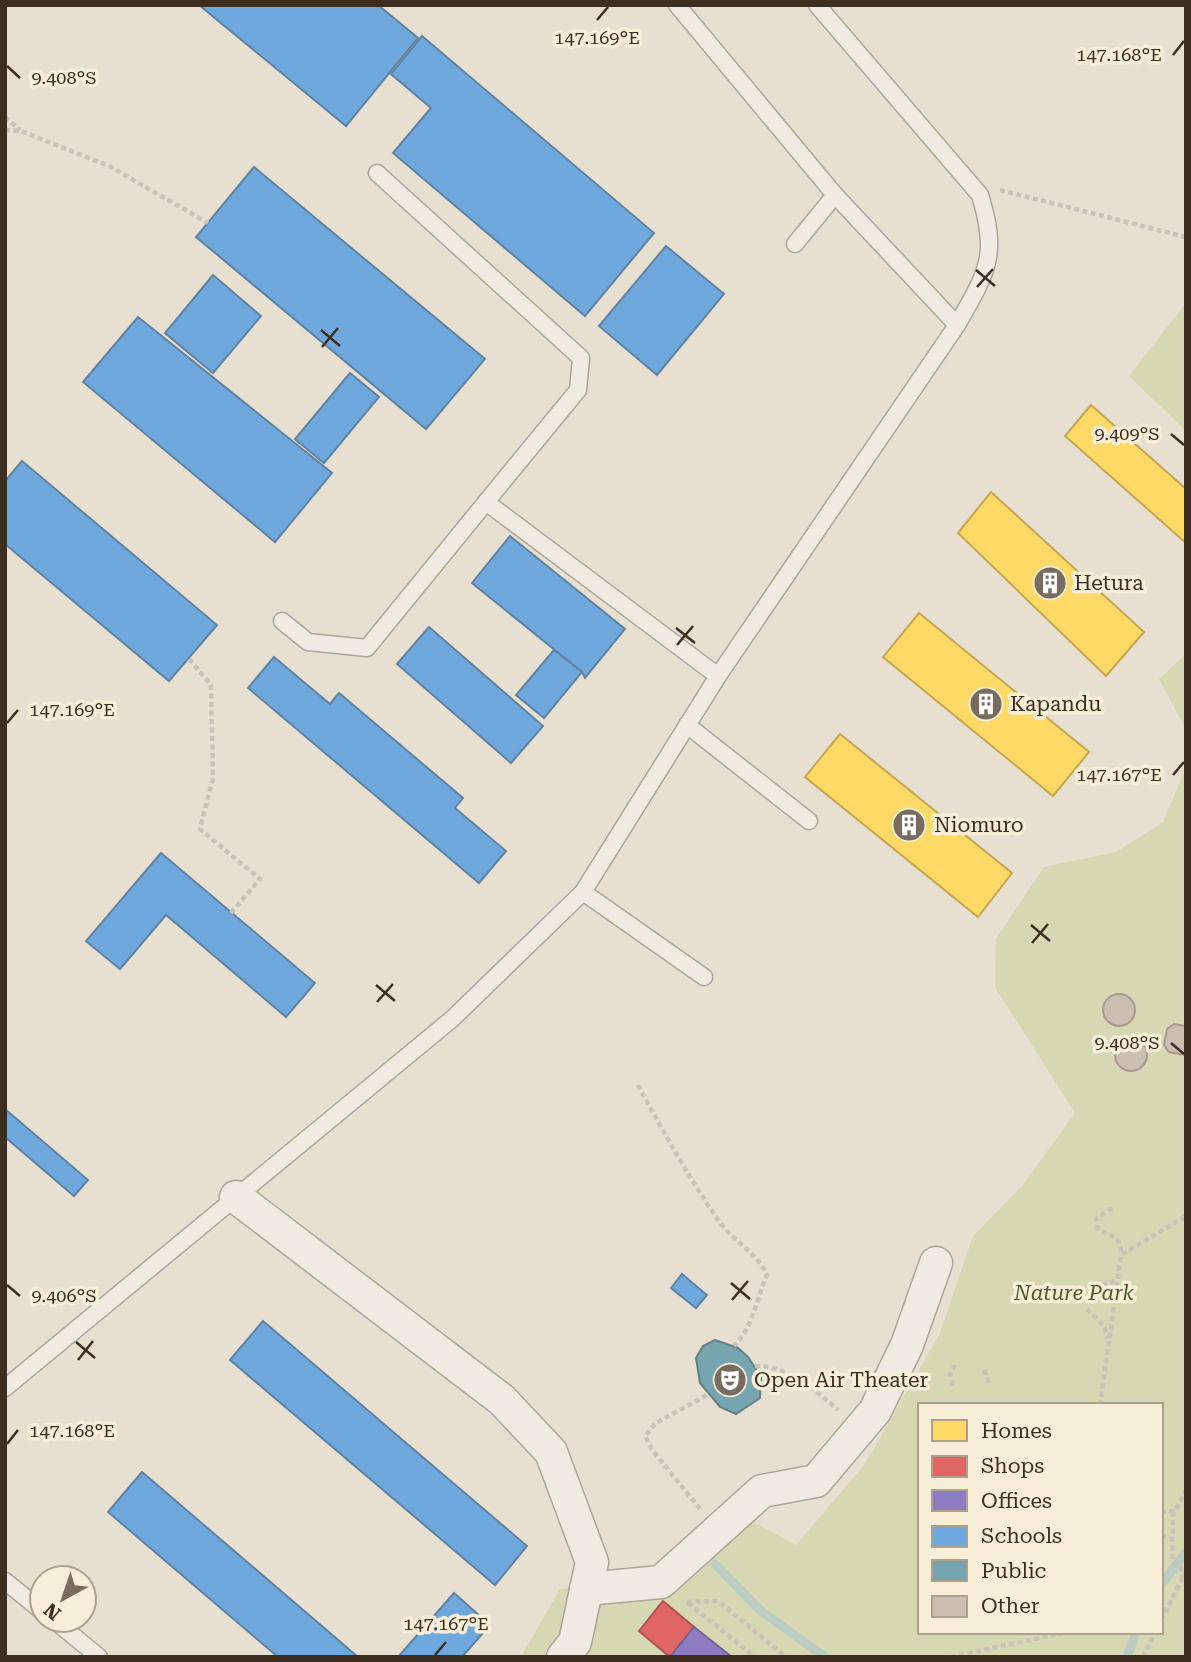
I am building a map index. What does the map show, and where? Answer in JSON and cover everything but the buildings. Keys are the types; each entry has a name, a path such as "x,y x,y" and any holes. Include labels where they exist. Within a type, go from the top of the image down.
{"street":[{"path":"236,1197 502,1400 551,1452 592,1562 575,1642 563,1657"},
{"path":"586,1589 661,1582 762,1491 816,1481 875,1411 907,1345 936,1263"}],"lane":[{"path":"677,5 835,195 957,325"},
{"path":"5,1388 452,1018 583,892 718,676 957,325 983,279 991,252 990,227 980,195 817,5"},
{"path":"282,621 308,642 367,648 578,390 582,358 377,173"},
{"path":"795,244 835,195"},
{"path":"486,502 718,676"},
{"path":"687,725 809,821"},
{"path":"583,892 704,977"},
{"path":"5,1581 28,1600"},
{"path":"71,1634 99,1657"}],"path":[{"path":"5,117 21,131"},
{"path":"5,130 21,131 109,166 208,223"},
{"path":"998,189 1186,237"},
{"path":"189,659 211,685 213,778 200,829 260,878 231,912"},
{"path":"638,1086 704,1199 727,1231 760,1259 767,1275 754,1306 749,1332 734,1346"},
{"path":"1100,1403 1121,1242 1098,1229 1096,1219 1112,1208"},
{"path":"1121,1255 1186,1216"},
{"path":"1102,1285 1118,1279"},
{"path":"1087,1309 1104,1326 1109,1343"},
{"path":"953,1385 950,1375 955,1365"},
{"path":"755,1366 769,1366 809,1386 860,1429"},
{"path":"984,1370 990,1385"},
{"path":"707,1395 656,1423 645,1436 653,1451 717,1531"},
{"path":"1182,1580 1181,1567 1172,1560 1172,1539 1175,1511 1186,1491"},
{"path":"1163,1512 1175,1511"},
{"path":"1163,1536 1172,1539"},
{"path":"1163,1616 1186,1572"},
{"path":"1179,1587 1186,1588"},
{"path":"675,1602 718,1601 786,1657"},
{"path":"687,1602 755,1657"},
{"path":"951,1657 1058,1634"},
{"path":"1143,1657 1154,1634"}],"green space":[{"path":"1186,303 1186,431 1129,376"},
{"path":"1186,654 1186,729 1159,679"},
{"name":"Nature Park","path":"1186,767 1186,1657 521,1657 560,1589 673,1579 737,1513 796,1545 865,1464 940,1333 973,1236 1022,1186 1075,1113 995,987 996,939 1044,867 1116,852 1163,822"}],"waterway":[{"path":"1163,1582 1186,1552"},
{"path":"715,1564 762,1612 825,1657"},
{"path":"1127,1657 1135,1634"}],"place":[{"name":"Hetura","path":"1050,583"},
{"name":"Kapandu","path":"986,704"},
{"name":"Niomuro","path":"909,825"},
{"name":"Open Air Theater","path":"730,1380"}]}
